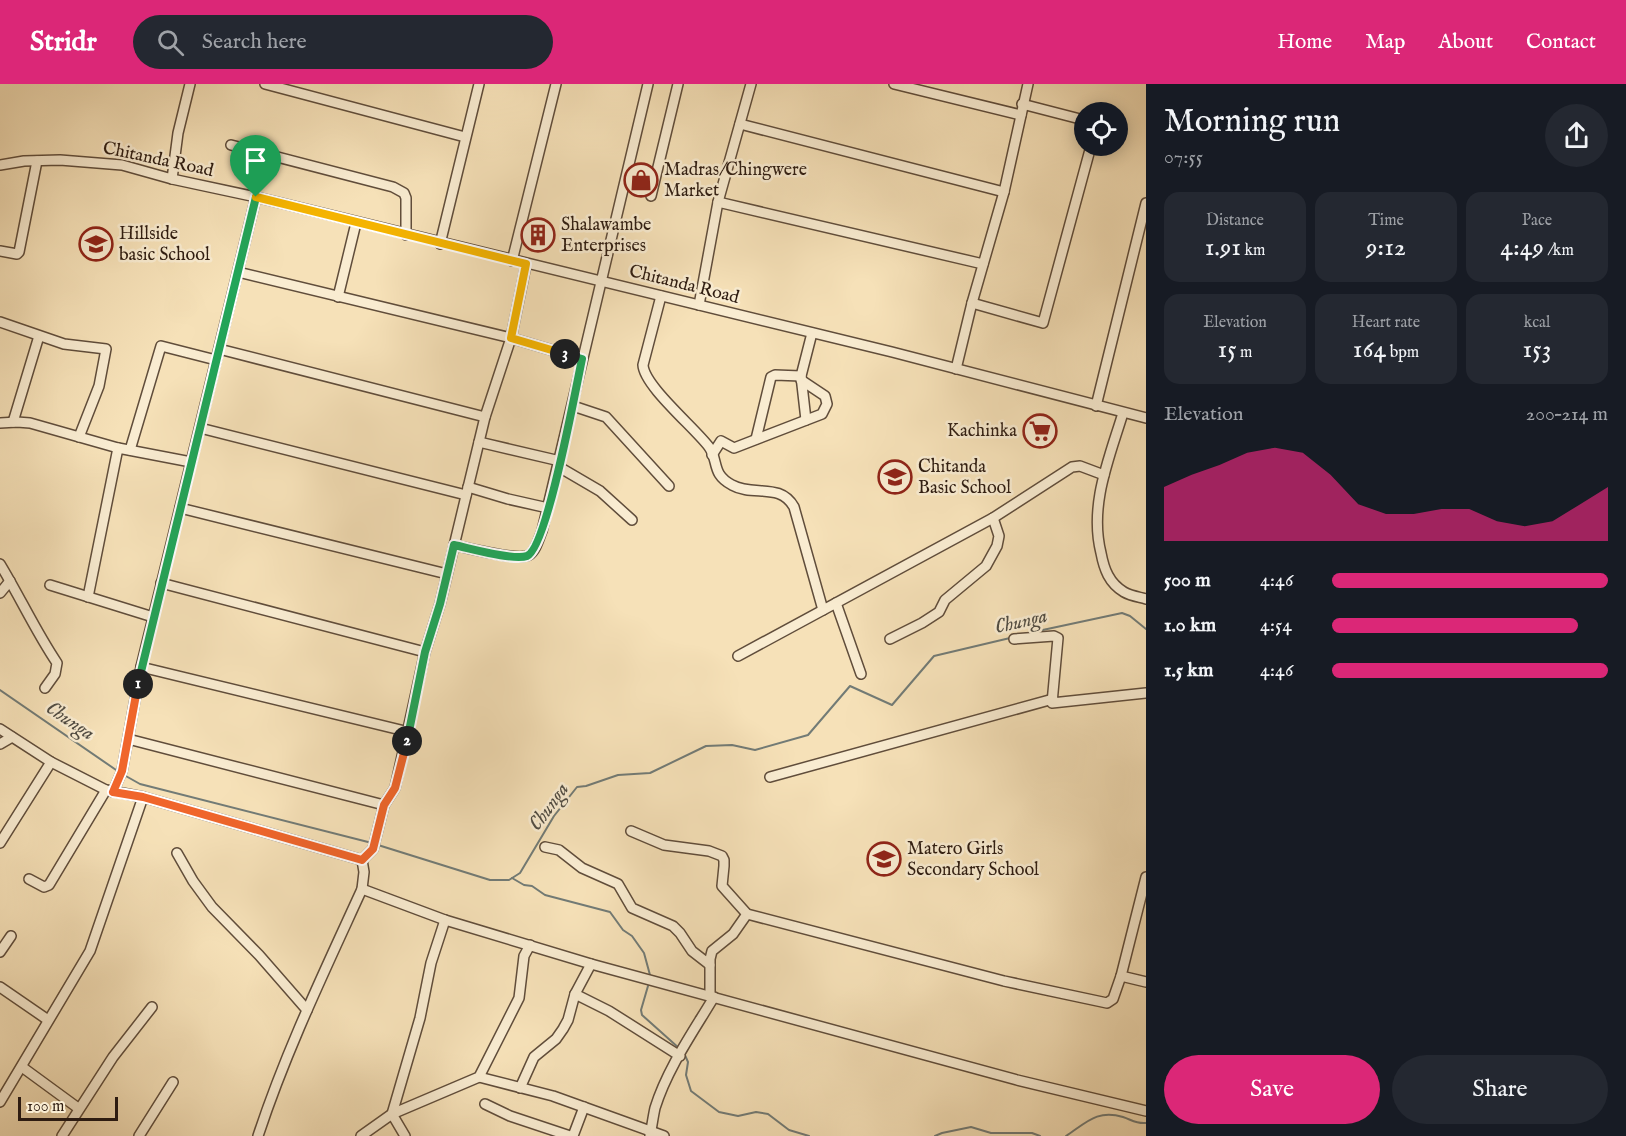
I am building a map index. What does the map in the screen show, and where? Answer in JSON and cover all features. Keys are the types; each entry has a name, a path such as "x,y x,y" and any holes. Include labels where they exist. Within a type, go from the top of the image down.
{"street":[{"path":"172,179 178,133 190,84"},
{"path":"264,84 465,137"},
{"path":"440,244 479,84"},
{"path":"512,261 556,84"},
{"path":"454,545 522,557 534,550 542,531 560,464 600,281 648,84"},
{"path":"651,196 678,84"},
{"path":"699,305 718,202 751,84"},
{"path":"894,84 1021,115"},
{"path":"956,369 972,303 1004,192 1028,84"},
{"path":"1022,104 1074,117"},
{"path":"740,124 1004,192"},
{"path":"231,146 393,187 404,193 406,198 406,235"},
{"path":"972,303 1043,323 1088,156"},
{"name":"Chitanda Road","path":"0,165 60,160 122,165 172,179 256,197 440,244 699,305 1146,418"},
{"path":"0,251 19,252 37,161"},
{"path":"29,879 44,886 49,885 121,774 141,667 256,197"},
{"path":"718,202 983,264"},
{"path":"1096,406 1146,204"},
{"path":"338,297 356,223"},
{"path":"362,860 373,849 384,805 395,788 425,652 447,574 485,417 511,338 526,264"},
{"path":"238,272 511,338 582,359"},
{"path":"661,296 643,369 663,397 709,447 716,469 731,485 740,489 776,492 790,500 794,507 823,610"},
{"path":"0,322 64,344 106,349 99,386 79,437"},
{"path":"806,420 801,378 812,333"},
{"path":"13,422 39,336"},
{"path":"130,450 161,346 216,360"},
{"path":"219,349 485,417"},
{"path":"712,454 721,441 734,448 825,411 825,396 801,378 775,375 771,377 756,439"},
{"path":"573,406 606,417 669,486"},
{"path":"1123,412 1097,504 1096,535 1109,579 1122,591 1146,599"},
{"path":"0,423 30,423 118,448 191,462"},
{"path":"200,428 548,508"},
{"path":"479,442 560,464 600,491 632,520"},
{"path":"88,597 118,448"},
{"path":"738,656 993,518 1072,467 1080,466 1104,475"},
{"path":"180,508 447,574"},
{"path":"890,639 939,612 945,600 986,566 997,546 999,536 993,518"},
{"path":"0,564 33,621 37,633 57,663 55,674 45,688"},
{"path":"0,593 10,581"},
{"path":"161,583 425,652"},
{"path":"50,585 153,617"},
{"path":"836,603 861,674"},
{"path":"1014,639 1054,636 1058,638 1052,703 1146,693"},
{"path":"141,667 409,732"},
{"path":"770,777 1053,699"},
{"path":"0,729 51,762 109,791 143,797 362,860"},
{"path":"0,744 12,737"},
{"path":"128,739 384,805"},
{"path":"0,843 51,762"},
{"path":"0,1102 90,951 143,797"},
{"path":"631,831 664,846 709,851 722,856 724,860 722,886 747,914 1004,981 1107,1003 1113,999 1121,976 1144,895 1146,877"},
{"path":"545,847 558,850 582,868 618,884 632,908 673,926 681,933 692,951 710,965"},
{"path":"177,853 212,908 307,1010"},
{"path":"258,1136 272,1095 307,1010 362,889 364,872 362,860"},
{"path":"362,889 445,920 591,964 1017,1080 1146,1112"},
{"path":"651,1133 655,1108 712,997 710,965 712,951 733,934 747,914"},
{"path":"405,1136 392,1114 420,1018 431,963 445,920"},
{"path":"0,952 11,936"},
{"path":"478,1077 519,998 524,956 530,945"},
{"path":"520,1088 534,1057 556,1039 563,1029 568,1020 575,994 591,964"},
{"path":"1121,976 1146,982"},
{"path":"0,987 48,1020"},
{"path":"575,994 609,1011 680,1056"},
{"path":"62,1136 113,1057 152,1007"},
{"path":"22,1067 78,1108"},
{"path":"361,1136 392,1114 478,1077 552,1096 664,1136"},
{"path":"139,1136 174,1082"},
{"path":"485,1104 510,1116 572,1136 584,1107"}],"waterway":[{"name":"Chunga","path":"1024,634 1122,613 1130,616 1146,629"},
{"name":"Chunga","path":"378,845 490,880 509,880 520,873 554,816 577,787 618,775 650,773 706,746 732,745 755,750 808,735 850,686 892,705 934,656 1010,638"},
{"name":"Chunga","path":"0,690 119,772"},
{"name":"Chunga","path":"124,775 140,784 372,843"},
{"path":"512,878 524,885 532,886 545,895 610,912 644,953 650,975"},
{"path":"648,986 641,1010 642,1015 680,1049"},
{"path":"684,1053 688,1062 686,1075 691,1091 719,1112 738,1116 756,1112 768,1114 789,1130 809,1136"},
{"path":"1066,1136 1099,1116 1114,1115 1146,1123"},
{"path":"935,1136 971,1127 991,1133 1032,1133 1040,1136"}],"place":[{"name":"Madras/Chingwere Market","path":"641,180"},
{"name":"Shalawambe Enterprises","path":"538,235"},
{"name":"Hillside basic School","path":"96,244"},
{"name":"Kachinka","path":"1040,431"},
{"name":"Chitanda Basic School","path":"895,477"},
{"name":"Matero Girls Secondary School","path":"884,859"}],"route":[{"path":"256,197 526,264 511,338 582,359 559,467 542,531 534,550 522,557 454,545 440,604 425,652 395,788 384,805 373,849 362,860 143,797 113,792 122,771 141,667 256,197"}]}
